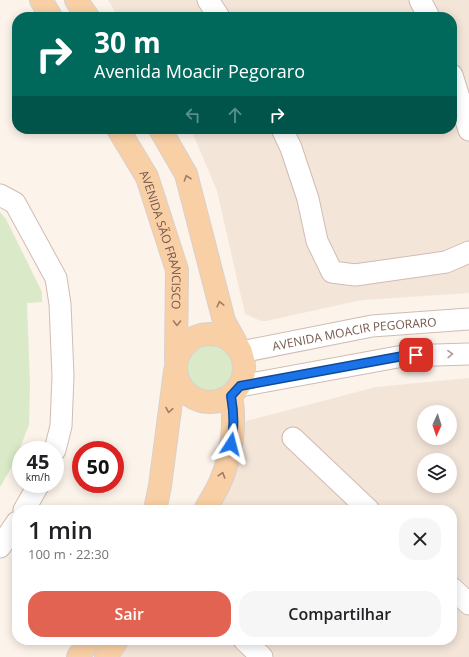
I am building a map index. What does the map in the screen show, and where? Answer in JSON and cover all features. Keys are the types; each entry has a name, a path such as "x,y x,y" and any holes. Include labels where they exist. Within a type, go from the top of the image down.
{"main road":[{"path":"41,0 48,12"},
{"path":"76,0 84,12"},
{"name":"AVENIDA SÃO FRANCISCO","path":"121,134 147,177 177,270 176,365 160,486 156,505"},
{"path":"163,134 186,174 224,322 241,352 244,363 244,375 235,391 234,432 221,480 208,505"},
{"path":"235,391 218,402 203,402 190,396 180,385 176,365 182,347 192,339 204,334 217,334 229,339 241,352"},
{"path":"78,657 86,645"},
{"path":"106,657 114,645"}],"street":[{"path":"208,0 216,12"},
{"path":"420,0 426,12"},
{"path":"457,91 469,130"},
{"path":"284,134 291,148 308,199 317,241 332,272 356,274 446,262 469,252"},
{"path":"0,195 15,203 56,278 60,304 63,376 61,426 57,441"},
{"name":"AVENIDA MOACIR PEGORARO","path":"241,352 372,326 396,323 469,319"},
{"path":"396,323 403,356"},
{"path":"235,391 403,356 469,354"},
{"path":"293,438 364,505"},
{"path":"27,505 34,493"},
{"path":"0,547 12,529"},
{"path":"457,593 469,604"},
{"path":"249,645 262,657"}],"shaded area":[{"path":"108,0 469,0 469,293 362,300 266,321 261,321 245,314 217,191 193,134 457,134 457,12 115,12"},
{"path":"469,378 469,657 112,657 120,645 457,645 457,505 212,505 228,481 246,421 376,387"}],"green space":[{"path":"0,212 6,219 42,292 42,302 27,303 30,385 29,425 23,441 12,441 12,466 0,487"},
{"path":"204,341 221,345 231,352 236,363 236,374 231,384 223,392 212,396 199,394 186,385 181,370 180,359 182,356 190,348"}],"route":[{"path":"231,444 234,432 234,413 231,396 240,386 403,356 416,355"}]}
